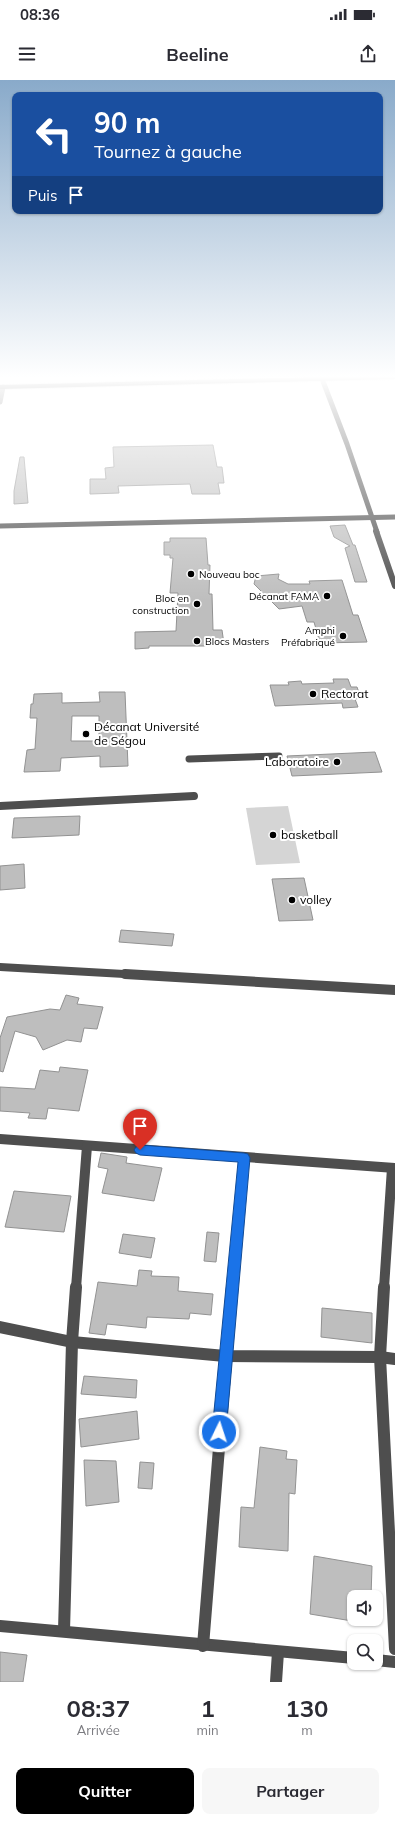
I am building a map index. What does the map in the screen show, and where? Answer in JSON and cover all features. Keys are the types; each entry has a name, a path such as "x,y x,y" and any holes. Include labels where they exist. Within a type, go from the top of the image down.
{"street":[{"path":"350,451 395,586"},
{"path":"0,526 395,517"},
{"path":"0,806 194,796"},
{"path":"0,967 395,990"},
{"path":"0,1139 394,1168 380,1357 395,1649"},
{"path":"64,1631 72,1342 87,1146"},
{"path":"203,1646 225,1356 244,1158"},
{"path":"0,1326 72,1342 225,1356 380,1357 395,1359"},
{"path":"0,1626 64,1631 203,1646 347,1657"},
{"path":"276,1682 278,1652"},
{"path":"383,1661 395,1662"}],"lane":[{"path":"189,759 279,756"}],"shaded area":[{"name":"basketball","path":"288,806 300,863 256,865 246,808"}],"building":[{"path":"113,451 214,451 217,467 222,467 224,483 218,483 220,494 192,494 190,484 118,486 119,493 90,494 90,479 106,479 105,468 114,467"},
{"path":"20,457 24,457 28,503 14,504 14,491"},
{"path":"345,525 353,545 355,545 367,582 355,582 345,548 350,546 334,537 330,526"},
{"path":"170,538 206,538 208,565 210,565 209,594 212,594 213,630 222,630 224,644 209,644 209,646 149,646 149,648 135,649 135,632 176,631 178,593 170,593 173,558 170,558 170,555 164,555 164,542 170,542"},
{"path":"279,574 278,579 288,584 310,584 309,581 342,580 353,615 358,615 367,642 320,643 314,622 307,622 302,606 279,609 254,584 256,576"},
{"path":"333,679 348,679 351,687 357,687 361,698 355,699 358,707 343,708 342,703 275,706 270,685 289,685 288,682 301,681 302,684 334,683"},
{"path":"99,692 125,692 128,766 100,767 100,756 61,758 60,771 24,772 27,750 35,749 37,718 30,718 31,704 33,704 34,694 62,693 62,703 100,702","holes":["72,716 99,716 99,741 71,741"]},
{"path":"375,752 382,772 292,776 287,756"},
{"path":"80,816 79,835 12,838 14,818"},
{"path":"24,864 25,888 0,890 0,866"},
{"name":"volley","path":"304,878 313,920 279,921 272,879"},
{"path":"121,930 174,934 172,946 119,942"},
{"path":"66,995 79,998 77,1004 103,1007 97,1029 84,1028 81,1042 67,1040 43,1050 36,1037 15,1031 3,1072 0,1071 0,1038 7,1017 50,1009 60,1010"},
{"path":"60,1067 88,1070 79,1111 48,1108 46,1119 28,1118 30,1113 0,1111 0,1087 35,1089 40,1070 59,1072"},
{"path":"101,1153 127,1157 126,1163 162,1168 154,1201 102,1193 108,1169 98,1167"},
{"path":"14,1191 71,1196 64,1232 5,1227"},
{"path":"207,1232 219,1233 216,1262 204,1261"},
{"path":"123,1234 155,1238 151,1258 119,1253"},
{"path":"139,1270 152,1271 151,1276 179,1277 178,1291 213,1294 211,1315 190,1313 189,1319 147,1317 146,1328 107,1324 105,1335 89,1333 98,1282 137,1286"},
{"path":"322,1308 372,1313 372,1343 321,1337"},
{"path":"84,1376 137,1380 136,1398 81,1394"},
{"path":"137,1411 139,1439 81,1447 79,1419"},
{"path":"260,1447 287,1451 286,1459 297,1460 295,1494 289,1493 288,1551 239,1547 241,1507 254,1508"},
{"path":"84,1460 116,1461 119,1502 86,1506"},
{"path":"140,1462 154,1463 152,1489 138,1488"},
{"path":"314,1556 372,1566 371,1590 347,1590 347,1620 310,1614"},
{"path":"0,1652 27,1655 23,1682 0,1682"}],"place":[{"name":"Nouveau boc","path":"191,574"},
{"name":"Décanat FAMA","path":"327,596"},
{"name":"Bloc en construction","path":"197,604"},
{"name":"Amphi Préfabriqué","path":"343,636"},
{"name":"Blocs Masters","path":"197,641"},
{"name":"Rectorat","path":"313,694"},
{"name":"Décanat Université de Ségou","path":"86,734"},
{"name":"Laboratoire","path":"337,762"},
{"name":"basketball","path":"273,835"},
{"name":"volley","path":"292,900"}],"route":[{"path":"140,1150 244,1158 219,1432"}]}
